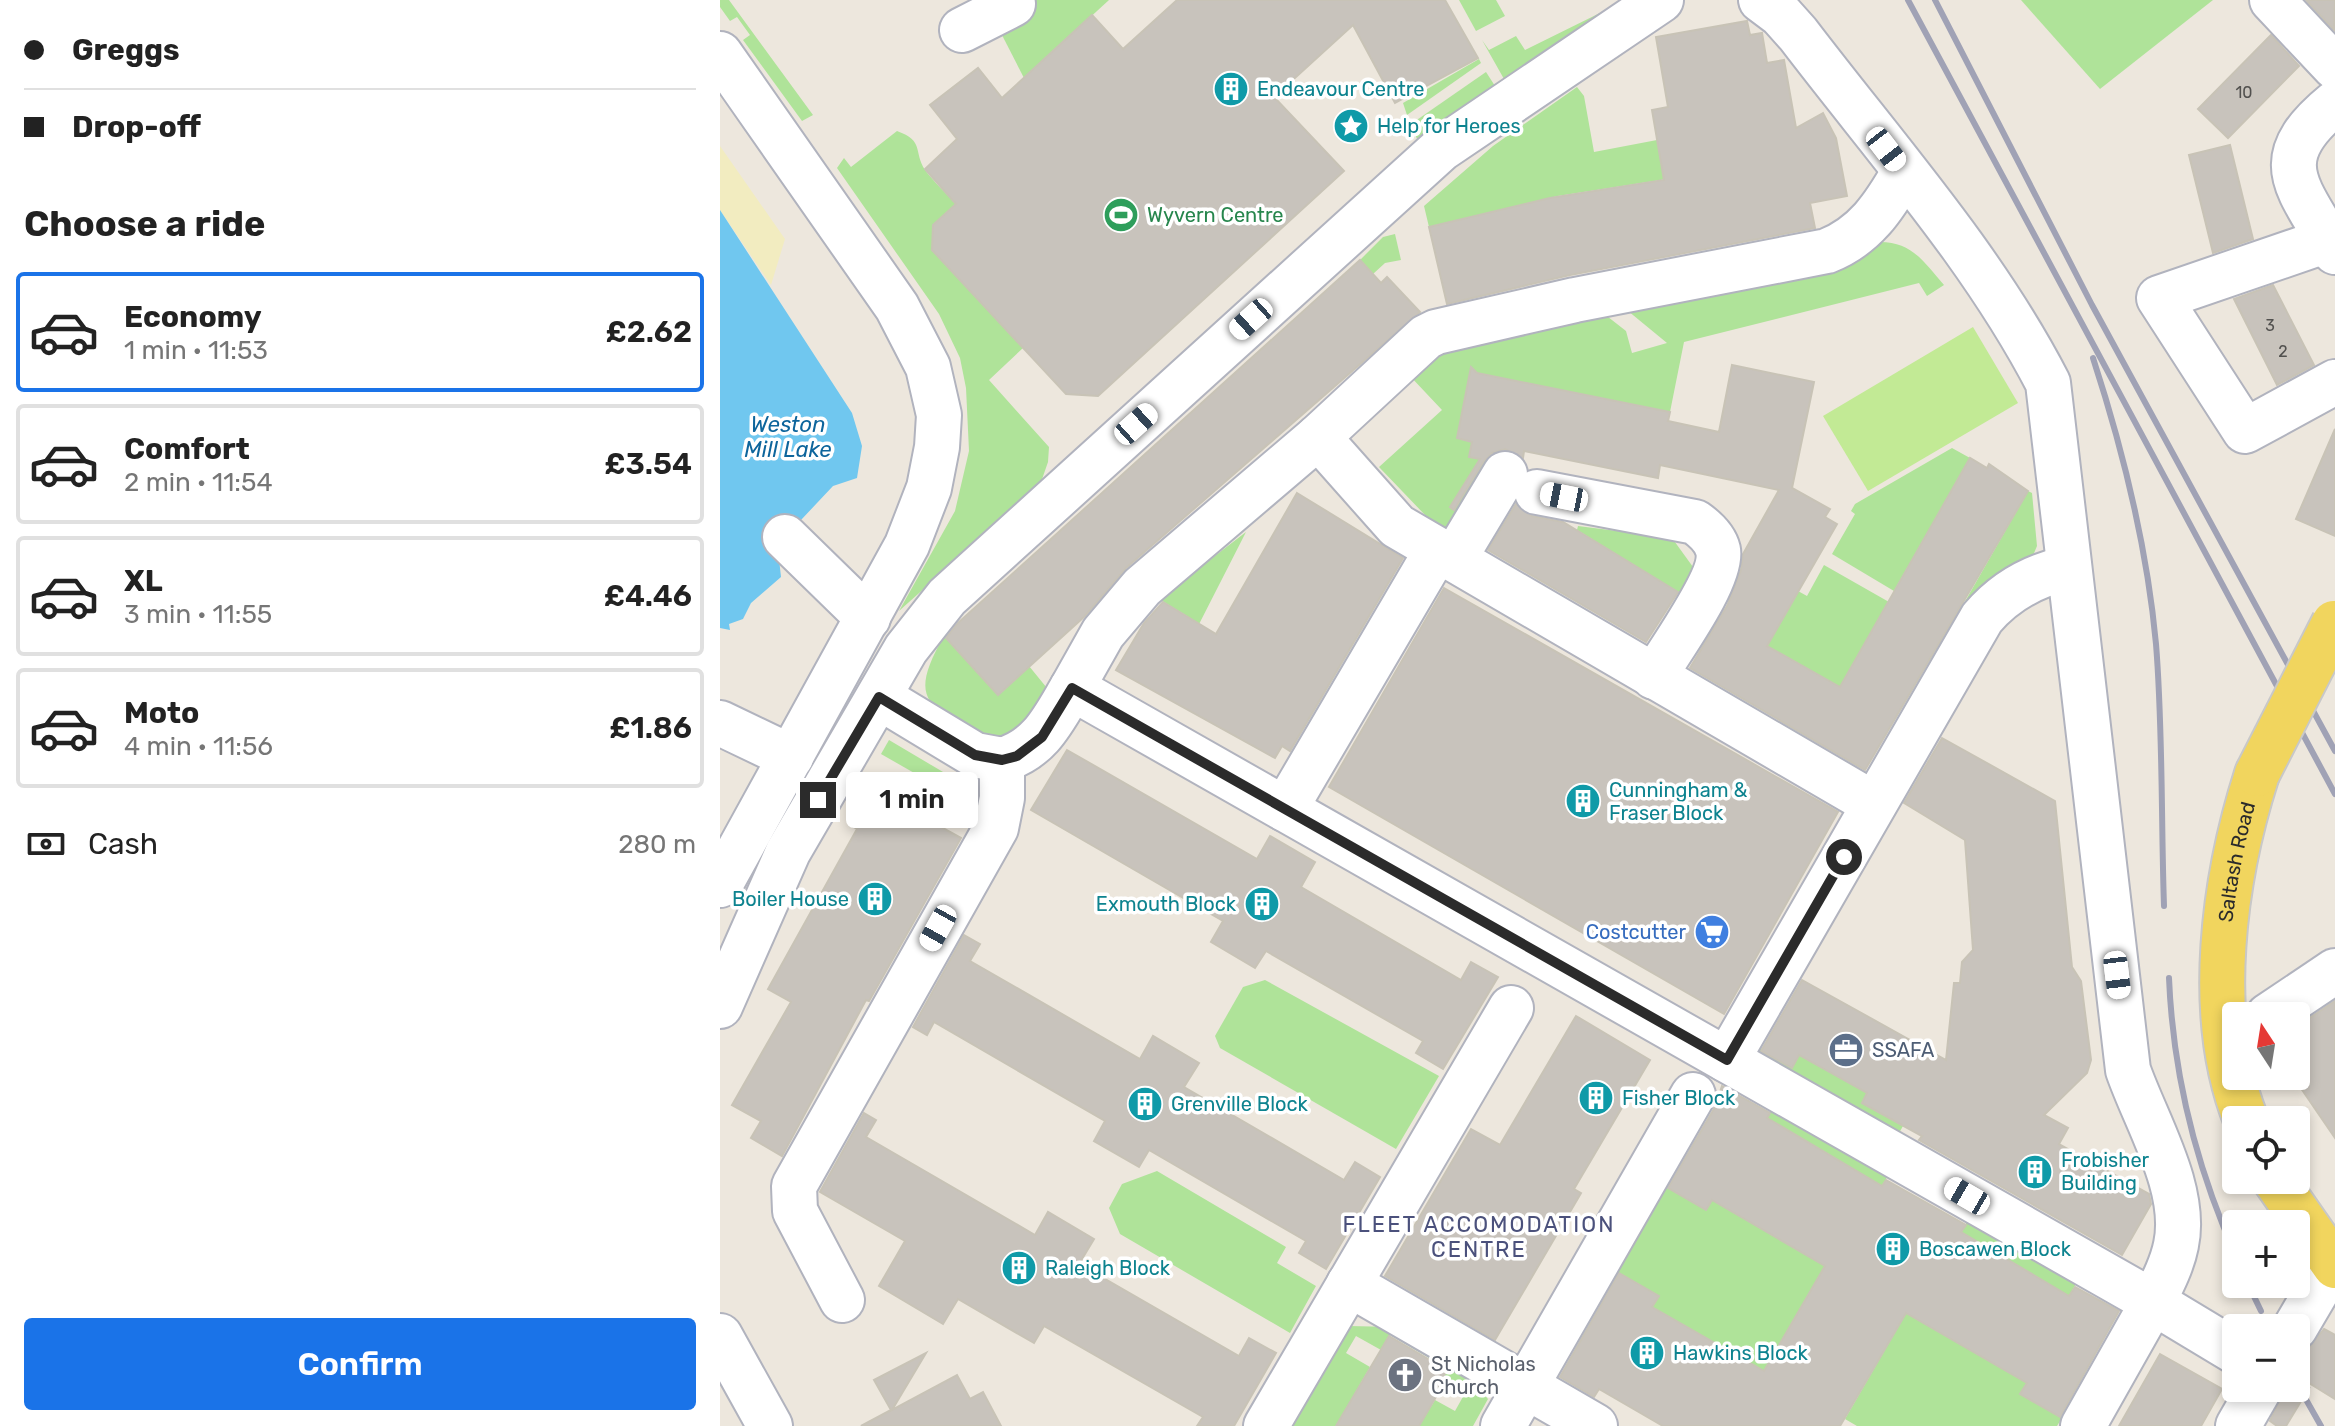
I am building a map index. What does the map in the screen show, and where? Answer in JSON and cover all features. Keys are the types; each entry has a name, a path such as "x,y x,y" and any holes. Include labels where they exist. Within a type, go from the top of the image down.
{"main road":[{"name":"Saltash Road","path":"2227,1002 2222,969 2238,834 2257,774 2335,622"},
{"path":"2285,1194 2334,1264"}],"street":[{"path":"720,1006 788,852 924,622 947,597 1390,193 1455,138 1661,0"},
{"path":"1761,0 1781,15 1798,34 1904,172 2015,323 2048,383 2128,1070 2165,1162 2177,1206 2176,1246 2153,1302 2083,1426"},
{"path":"2272,0 2335,67"},
{"path":"962,30 1013,4"},
{"path":"720,54 897,307 920,348 935,389 939,429 929,488 907,545 720,885"},
{"path":"2335,103 2296,143 2291,160 2294,178 2332,246 2159,298 2245,431 2335,382"},
{"path":"879,697 975,755 1002,760 1017,756 1042,737 1103,633 1142,587 1318,437 1426,337 1436,332 1575,300 1827,251 1845,244 1878,215 1904,172"},
{"path":"1318,437 1397,526 1874,804"},
{"path":"1285,809 1445,555 1521,483 1695,522 1713,539 1718,549 1717,570 1654,677"},
{"path":"785,537 868,618"},
{"path":"1727,1060 1982,618 1999,599 2025,583 2069,568"},
{"path":"1072,688 2222,1344"},
{"path":"720,723 791,757"},
{"path":"842,1300 795,1211 794,1186 996,828 1002,798 1002,760"},
{"path":"2289,1002 2335,971"},
{"path":"1266,1426 1511,1008"},
{"path":"1503,1426 1693,1095"},
{"path":"2304,1314 2334,1264"},
{"path":"1349,1284 1595,1426"},
{"path":"720,1336 770,1426"},
{"path":"2238,1426 2252,1402"}],"green space":[{"path":"720,0 729,0 813,115 802,121 743,40 750,35 737,17 730,21 720,7"},
{"path":"984,0 1109,0 1024,78"},
{"path":"1459,0 1496,0 1505,16 1476,31"},
{"path":"2021,0 2213,0 2100,89"},
{"path":"1606,10 1504,79 1482,40 1489,50 1516,36 1525,50"},
{"path":"1479,59 1481,63 1407,115 1403,103"},
{"path":"1486,72 1495,86 1417,139 1411,124"},
{"path":"1577,87 1584,96 1594,152 1657,140 1659,149 1677,147 1693,175 1558,196 1429,227 1424,206 1493,146"},
{"path":"897,131 912,139 925,170 956,204 933,225 932,250 1023,348 989,380 1049,447 1048,462 1040,485 899,611 955,511 969,451 966,388 960,358 939,314 837,168 844,158 851,167"},
{"path":"1395,234 1401,260 1385,263 1373,274 1360,260 1383,237"},
{"path":"1880,242 1901,245 1909,250 1944,285 1927,296 1919,283 1684,342 1670,412 1470,372 1457,438 1472,442 1469,457 1500,463 1456,535 1425,515 1379,467 1442,410 1409,375 1446,351 1603,313 1626,331 1632,353 1667,343 1622,306"},
{"path":"1973,327 2018,403 1868,491 1823,416"},
{"path":"1952,448 1970,458 1894,591 1832,554 1855,514 1851,511 1855,504"},
{"path":"2028,491 2032,493 2037,546 2032,558 1959,612"},
{"path":"1578,526 1672,538 1693,567 1684,596 1577,530"},
{"path":"1246,532 1195,632 1190,618 1159,599"},
{"path":"1824,565 1889,602 1840,687 1767,646 1798,591 1807,596"},
{"path":"944,636 998,694 1029,666 1051,693 1029,732 993,740 955,720 931,702 926,691 926,678"},
{"path":"889,740 965,785 972,806 881,754"},
{"path":"1265,980 1439,1076 1396,1149 1220,1048 1215,1036 1243,987"},
{"path":"1755,1045 1793,1066 1799,1055 1867,1093 1862,1103 1903,1126 1895,1140 1751,1060"},
{"path":"1772,1109 1893,1167 1882,1186 1767,1118"},
{"path":"1157,1171 1286,1247 1277,1263 1316,1286 1290,1333 1120,1234 1109,1208 1122,1184"},
{"path":"1663,1185 1706,1210 1712,1200 1825,1266 1764,1371 1652,1307 1658,1296 1612,1269"},
{"path":"1972,1213 2081,1275 2069,1296 1961,1232"},
{"path":"1906,1313 2027,1383 2021,1394 2062,1418 2057,1426 1857,1426 1845,1419"},
{"path":"1349,1326 1394,1327 1454,1362 1488,1399 1473,1426 1419,1426 1435,1400 1455,1411 1464,1395 1441,1381 1448,1369 1390,1335 1381,1350 1356,1336 1346,1353 1370,1367 1336,1426 1289,1426"}],"sand":[{"path":"720,146 785,239 771,285 720,210"}],"water":[{"name":"Weston Mill Lake","path":"720,210 852,413 862,446 857,478 833,486 785,537 779,559 781,577 751,603 743,619 729,624 730,630 720,628"}],"building":[{"name":"Wyvern Centre","path":"1177,0 1445,0 1478,58 1395,103 1353,25 1274,97 1344,171 1098,396 1066,394 932,250 933,225 956,204 925,169 957,139 930,105 978,68 1002,98 1092,15 1123,49"},
{"path":"2306,0 2335,0 2334,30"},
{"path":"1747,21 1750,35 1762,33 1767,63 1784,60 1796,128 1823,113 1836,138 1847,196 1810,203 1815,228 1570,275 1447,304 1429,227 1550,198 1664,180 1652,110 1668,107 1656,37"},
{"path":"2271,35 2299,66 2228,138 2198,109"},
{"path":"2230,145 2253,239 2213,253 2189,155"},
{"path":"1360,260 1381,283 1387,277 1420,312 1126,568 1085,616 998,695 946,638 958,623"},
{"path":"2273,285 2314,365 2277,385 2234,299"},
{"path":"1732,365 1814,382 1792,488 1830,509 1825,517 1837,524 1767,646 1840,687 1970,458 1987,468 1989,464 2028,491 1865,770 1690,668 1727,606 1741,570 1743,554 1779,490 1660,465 1658,478 1524,451 1523,458 1505,449 1492,453 1484,461 1454,510 1450,507 1480,459 1469,457 1472,442 1457,438 1471,367 1477,373 1670,412 1668,421 1719,432"},
{"path":"2335,429 2335,536 2296,519"},
{"path":"1297,493 1403,558 1290,751 1282,746 1275,758 1116,670 1144,623 1163,602 1216,634"},
{"path":"1516,504 1532,516 1563,522 1678,592 1646,642 1488,550"},
{"name":"Cunningham & Fraser Block","path":"1444,588 1838,812 1724,1014 1329,787"},
{"path":"1942,738 2055,801 2072,967 2081,981 2091,1060 2087,1073 2044,1115 2068,1128 2059,1144 2149,1194 2151,1204 2122,1255 1919,1140 1922,1136 1862,1103 1867,1093 1799,1055 1792,1068 1761,1051 1802,980 1946,1060 1954,983 1960,983 1962,962 1973,950 1965,840 1904,803"},
{"name":"Exmouth Block","path":"1067,750 1257,859 1270,836 1315,862 1301,887 1461,980 1471,962 1498,977 1443,1069 1416,1053 1423,1041 1266,951 1255,968 1211,942 1223,921 1031,810"},
{"name":"Boiler House","path":"867,795 910,819 914,812 961,838 869,1001 866,1000 782,1156 751,1138 761,1121 732,1105 791,1002 768,989 857,829 850,825"},
{"name":"Grenville Block","path":"964,935 980,944 970,961 1140,1059 1153,1036 1199,1063 1184,1087 1344,1180 1355,1162 1380,1177 1326,1269 1299,1253 1306,1241 1149,1150 1139,1167 1094,1141 1105,1121 934,1022 927,1035 913,1027"},
{"path":"2335,1001 2335,1138 2302,1090 2310,1090 2310,1018"},
{"path":"1576,1016 1650,1060 1574,1189 1581,1193 1495,1340 1385,1276 1471,1129 1500,1145"},
{"name":"Boscawen Block","path":"1722,1086 1770,1113 1767,1118 1882,1186 1886,1180 1966,1225 1961,1232 2069,1296 2075,1287 2119,1311 2060,1417 2020,1394 2027,1383 1906,1313 1840,1426 1663,1426 1599,1389 1594,1397 1560,1377 1619,1273 1659,1296 1652,1307 1764,1371 1825,1266 1712,1200 1706,1210 1668,1188 1715,1107"},
{"name":"Raleigh Block","path":"864,1113 876,1120 866,1137 1035,1235 1048,1212 1094,1239 1079,1264 1239,1356 1249,1338 1276,1353 1234,1426 1197,1426 1203,1417 1044,1326 1034,1343 958,1299 943,1324 879,1286 905,1241 820,1192"},
{"path":"2324,1329 2335,1335 2335,1399 2310,1384 2310,1346"},
{"name":"St Nicholas Church","path":"1389,1336 1447,1370 1441,1381 1444,1383 1419,1426 1336,1426"},
{"path":"926,1353 892,1410 957,1375 970,1399 983,1392 1001,1426 861,1426 891,1410 874,1380"},
{"path":"2160,1354 2222,1389 2201,1426 2119,1426"},
{"path":"2279,1402 2301,1402 2286,1426 2277,1426 2270,1421"}],"railway":[{"path":"1908,0 2335,794"},
{"path":"1935,0 2092,305 2335,751"},
{"path":"2093,358 2132,499 2152,607 2160,709 2164,906"},
{"path":"2169,978 2176,1050 2189,1120 2222,1223"},
{"path":"2255,1298 2261,1311"},
{"path":"2307,1402 2321,1426"}],"place":[{"name":"Endeavour Centre","path":"1231,89"},
{"name":"Help for Heroes","path":"1351,126"},
{"name":"Wyvern Centre","path":"1121,215"},
{"name":"Cunningham & Fraser Block","path":"1583,801"},
{"name":"Boiler House","path":"875,899"},
{"name":"Exmouth Block","path":"1262,904"},
{"name":"Costcutter","path":"1712,932"},
{"name":"SSAFA","path":"1846,1050"},
{"name":"Fisher Block","path":"1596,1098"},
{"name":"Grenville Block","path":"1145,1104"},
{"name":"Frobisher Building","path":"2035,1172"},
{"name":"Boscawen Block","path":"1893,1249"},
{"name":"Raleigh Block","path":"1019,1268"},
{"name":"Hawkins Block","path":"1647,1353"},
{"name":"St Nicholas Church","path":"1405,1375"}],"district":[{"name":"FLEET ACCOMODATION CENTRE","path":"1479,1236"}],"route":[{"path":"818,800 879,697 975,755 988,760 1002,760 1017,756 1042,737 1072,688 1727,1060 1844,857"}]}
